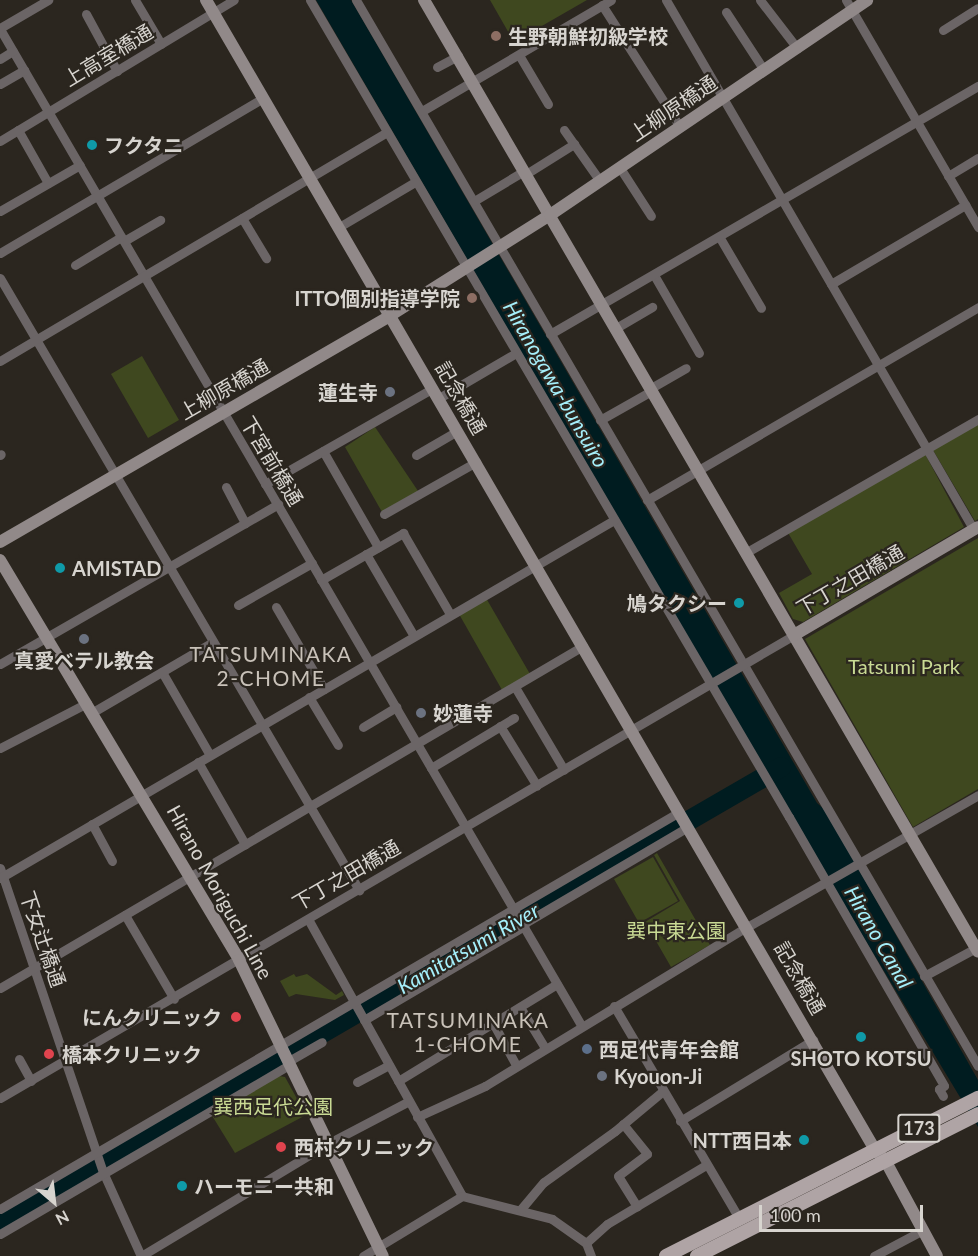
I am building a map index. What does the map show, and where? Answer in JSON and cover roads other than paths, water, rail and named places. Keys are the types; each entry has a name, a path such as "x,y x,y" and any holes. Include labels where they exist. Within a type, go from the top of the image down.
{"main road":[{"name":"173","path":"697,1256 978,1098"},
{"name":"173","path":"666,1256 739,1218 880,1155 973,1117"}],"street":[{"path":"0,28 48,0"},
{"path":"135,0 161,44"},
{"name":"記念橋通","path":"206,0 937,1256"},
{"name":"上高室橋通","path":"0,141 234,0"},
{"path":"310,0 386,134 827,881 944,1086 939,1089 943,1096"},
{"path":"356,0 857,864 978,1066"},
{"path":"666,0 976,529"},
{"path":"760,0 797,48"},
{"name":"上柳原橋通","path":"0,542 391,315 620,168 797,48 849,5 867,0"},
{"path":"426,1 977,950 924,976"},
{"path":"422,111 607,3 680,127"},
{"path":"849,5 978,227"},
{"path":"943,30 978,8"},
{"path":"726,12 764,70"},
{"path":"86,14 117,71"},
{"name":"下宮前橋通","path":"0,28 523,924"},
{"path":"0,59 13,51"},
{"path":"519,55 548,104"},
{"path":"437,68 458,56"},
{"path":"0,84 24,70"},
{"path":"550,334 720,238 978,86"},
{"path":"0,253 263,98"},
{"path":"18,130 48,183"},
{"path":"564,130 600,181"},
{"path":"0,361 386,134"},
{"path":"474,201 574,144"},
{"path":"948,176 978,158"},
{"path":"0,212 80,165"},
{"path":"620,168 651,216"},
{"path":"339,227 415,182"},
{"path":"831,284 966,205"},
{"path":"242,218 266,258"},
{"path":"75,265 160,220"},
{"path":"720,238 761,308"},
{"path":"654,275 699,353"},
{"path":"2,285 359,890"},
{"path":"616,328 652,307"},
{"path":"647,500 978,307"},
{"path":"266,484 323,451 516,353"},
{"path":"600,420 686,368"},
{"path":"747,552 978,418"},
{"path":"416,455 457,431"},
{"path":"323,451 378,547"},
{"path":"384,513 476,462"},
{"path":"226,487 245,523"},
{"path":"0,664 278,504"},
{"path":"1,874 143,795 614,520"},
{"name":"下丁之田橋通","path":"0,1098 174,999 976,529"},
{"path":"321,580 403,533 450,614"},
{"path":"366,554 414,636"},
{"name":"Hirano Moriguchi Line","path":"0,560 192,875 239,960 381,1251"},
{"path":"238,605 312,563"},
{"path":"276,607 324,689"},
{"path":"0,748 162,672 213,642"},
{"path":"0,988 583,646"},
{"path":"162,672 210,755"},
{"path":"515,687 564,770"},
{"path":"309,697 338,745"},
{"path":"363,727 396,707"},
{"path":"432,768 514,718"},
{"path":"500,726 537,786"},
{"path":"198,762 246,844"},
{"path":"417,1117 485,1086 516,1065 747,927 978,795"},
{"path":"0,1209 100,1162 285,1056 355,1004 514,910 684,820"},
{"path":"363,1019 523,924 684,820"},
{"path":"92,824 112,861"},
{"name":"下女辻橋通","path":"1,874 100,1162 141,1256"},
{"path":"125,915 174,999"},
{"path":"308,920 462,1196 496,1208 521,1209 552,1220 586,1243 591,1256"},
{"path":"523,924 581,1026"},
{"path":"398,1081 557,984"},
{"path":"614,1006 739,1218"},
{"path":"520,1007 545,1048"},
{"path":"493,1023 516,1065"},
{"path":"680,1121 813,1040"},
{"path":"0,1234 100,1162 285,1056 322,1042"},
{"path":"19,1059 31,1081"},
{"path":"357,1082 389,1065"},
{"path":"521,1209 544,1182 623,1124 663,1091"},
{"path":"141,1256 328,1143 409,1101"},
{"path":"623,1124 648,1154 618,1176 637,1206"},
{"path":"586,1243 637,1206 706,1165"},
{"path":"363,1256 381,1251 462,1196"},
{"path":"874,1256 923,1230"}],"water":[{"name":"Hiranogawa-bunsuiro","path":"316,0 351,0 817,803 825,810 978,1080 978,1127 814,855"}],"waterway":[{"name":"Kamitatsumi River","path":"0,1220 781,767"}],"place":[{"name":"生野朝鮮初級学校","path":"496,36"},
{"name":"フクタニ","path":"92,145"},
{"name":"ITTO個別指導学院","path":"472,298"},
{"name":"蓮生寺","path":"390,392"},
{"name":"AMISTAD","path":"60,568"},
{"name":"鳩タクシー","path":"739,603"},
{"name":"真愛ベテル教会","path":"84,639"},
{"name":"妙蓮寺","path":"421,713"},
{"name":"にんクリニック","path":"236,1017"},
{"name":"SHOTO KOTSU","path":"861,1037"},
{"name":"西足代青年会館","path":"587,1049"},
{"name":"橋本クリニック","path":"49,1054"},
{"name":"Kyouon-Ji","path":"602,1076"},
{"name":"NTT西日本","path":"804,1140"},
{"name":"西村クリニック","path":"281,1147"},
{"name":"ハーモニー共和","path":"182,1186"}],"district":[{"name":"TATSUMINAKA 2-CHOME","path":"271,666"},
{"name":"TATSUMINAKA 1-CHOME","path":"468,1032"}],"park label":[{"name":"Tatsumi Park","path":"904,666"},
{"name":"巽中東公園","path":"676,930"},
{"name":"巽西足代公園","path":"273,1106"}],"water label":[{"name":"Hirano Canal","path":"879,937"}]}
